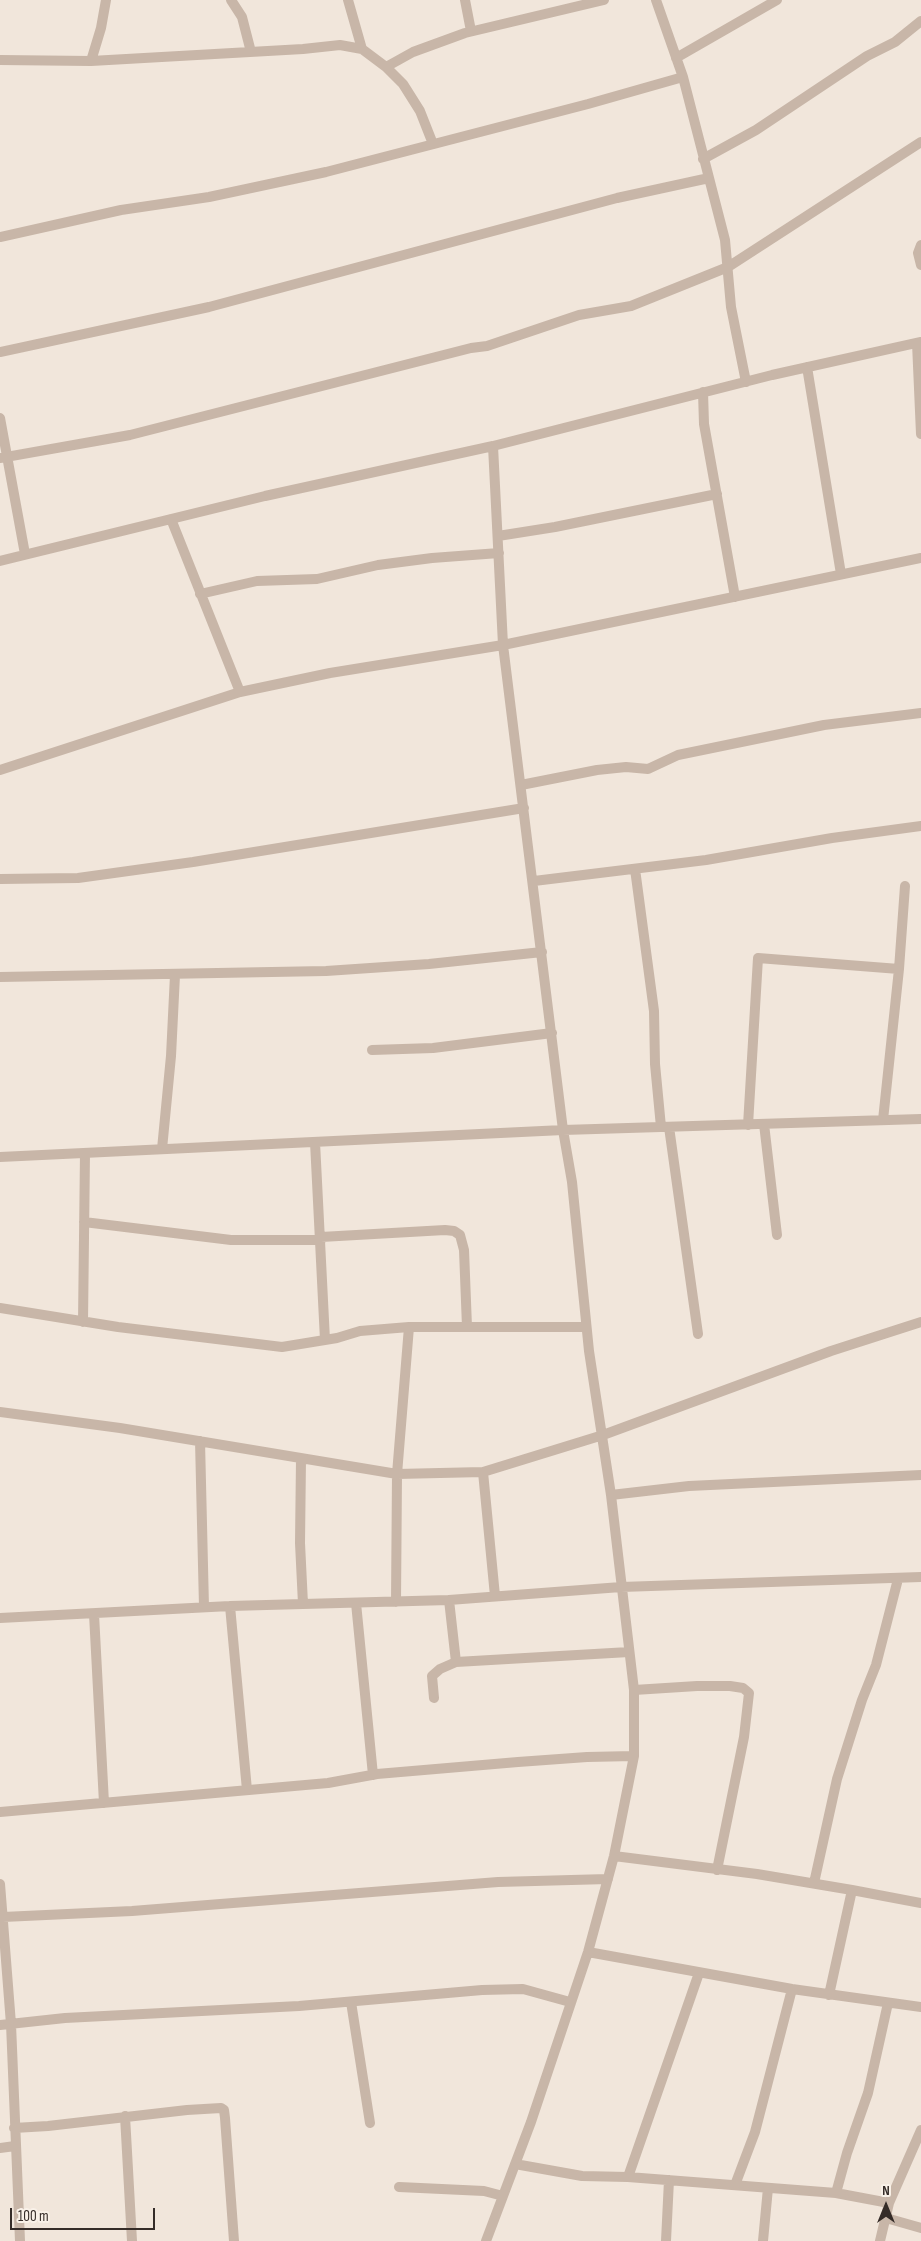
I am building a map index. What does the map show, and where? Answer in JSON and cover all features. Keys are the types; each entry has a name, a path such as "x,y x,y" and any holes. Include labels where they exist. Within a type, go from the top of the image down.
{"street":[{"path":"91,61 101,28 106,0"},
{"path":"231,0 242,18 251,52"},
{"path":"348,0 362,49"},
{"path":"465,0 471,31"},
{"path":"386,67 413,52 471,31 574,3 604,0"},
{"path":"656,0 683,77 725,240 731,307 746,382"},
{"path":"676,58 777,0"},
{"path":"703,159 756,130 867,56 895,42 921,21"},
{"path":"0,60 91,61 340,45 362,49 386,67 403,84 420,111 433,144"},
{"path":"0,237 121,210 200,198 326,172 683,77"},
{"path":"3,458 130,435 486,346 580,315 631,306 728,267 921,142"},
{"path":"0,352 209,307 607,201 709,178"},
{"path":"921,245 918,253 921,265"},
{"path":"0,561 171,519 493,446 703,392 919,342 921,434"},
{"path":"807,367 841,574"},
{"path":"703,392 704,424 735,596"},
{"path":"0,418 3,458 24,554"},
{"path":"486,2241 531,2122 588,1952 614,1856 634,1756 634,1690 621,1588 612,1494 586,1328 572,1182 563,1130 534,882 503,645 493,446"},
{"path":"498,536 555,527 717,494"},
{"path":"171,519 240,692"},
{"path":"200,594 258,581 317,579 378,565 432,558 499,553"},
{"path":"0,770 240,692 330,673 503,645 921,558"},
{"path":"521,785 597,770 626,767 648,769 678,755 824,725 921,713"},
{"path":"0,879 78,878 524,808"},
{"path":"534,882 706,860 832,838 921,826"},
{"path":"635,868 654,1012 654,1064 698,1334"},
{"path":"883,1120 899,969 904,886"},
{"path":"0,977 326,971 410,966 542,952"},
{"path":"748,1124 758,958 899,969"},
{"path":"162,1149 171,1056 175,974"},
{"path":"372,1050 433,1048 552,1033"},
{"path":"0,1157 563,1130 921,1119"},
{"path":"764,1124 777,1235"},
{"path":"315,1142 325,1340"},
{"path":"83,1322 86,1153"},
{"path":"84,1222 231,1240 321,1239 445,1230 454,1231 460,1234 464,1250 467,1327"},
{"path":"0,1308 83,1322 282,1347 325,1340 360,1331 467,1327 586,1328"},
{"path":"0,1412 120,1428 397,1474 484,1472 603,1435 831,1351 921,1322"},
{"path":"396,1602 397,1474 409,1328"},
{"path":"200,1441 204,1608"},
{"path":"301,1459 300,1543 303,1604"},
{"path":"484,1472 495,1596"},
{"path":"612,1494 689,1486 921,1475"},
{"path":"0,1618 230,1606 449,1600 621,1588 921,1577"},
{"path":"814,1883 837,1780 862,1700 876,1665 898,1579"},
{"path":"449,1600 456,1662"},
{"path":"356,1603 373,1775"},
{"path":"230,1606 247,1790"},
{"path":"94,1614 104,1803"},
{"path":"434,1698 432,1676 440,1668 456,1662 629,1652"},
{"path":"634,1690 730,1686 743,1688 749,1693 744,1737 717,1870"},
{"path":"0,1812 328,1783 373,1775 518,1762 634,1756"},
{"path":"614,1856 814,1883 921,1903"},
{"path":"2,1915 142,1910 498,1882 608,1879"},
{"path":"0,1884 11,2024 20,2241"},
{"path":"829,1995 852,1890"},
{"path":"588,1952 792,1989 921,2007"},
{"path":"628,2177 699,1973"},
{"path":"0,2025 66,2018 351,2002 482,1990 523,1989 570,2002"},
{"path":"735,2185 755,2132 792,1989"},
{"path":"351,2002 370,2123"},
{"path":"836,2194 847,2153 868,2093 888,2003"},
{"path":"14,2128 48,2126 217,2107 224,2110 234,2241"},
{"path":"125,2116 132,2241"},
{"path":"880,2241 889,2203 921,2130"},
{"path":"0,2148 15,2146"},
{"path":"515,2164 582,2176 628,2177 735,2185 836,2194 889,2203"},
{"path":"666,2241 669,2180"},
{"path":"399,2187 484,2191 503,2196"},
{"path":"763,2241 768,2188"},
{"path":"886,2218 921,2228"}]}
